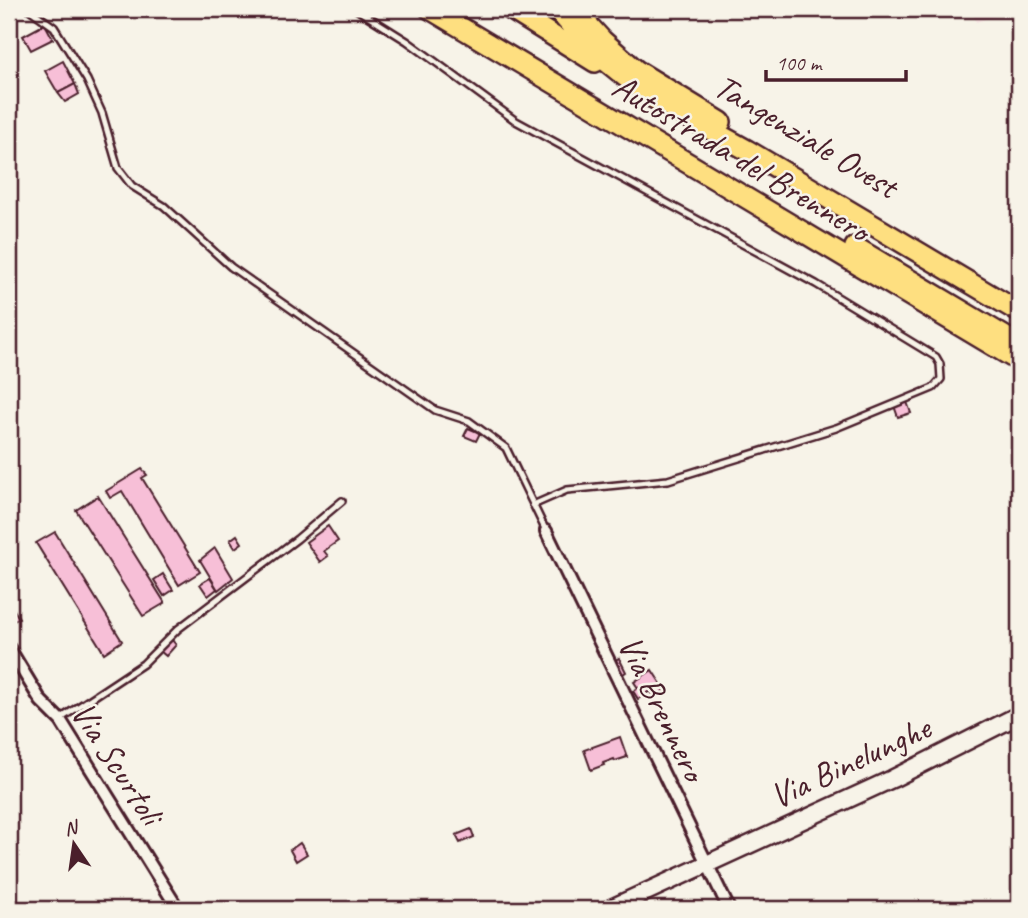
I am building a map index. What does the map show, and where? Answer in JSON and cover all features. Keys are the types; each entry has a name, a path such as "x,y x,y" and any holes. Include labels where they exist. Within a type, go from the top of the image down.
{"highway":[{"name":"Autostrada del Brennero","path":"430,9 1019,361"},
{"name":"Autostrada del Brennero","path":"453,9 1019,345"},
{"path":"510,9 648,95"},
{"name":"Tangenziale Ovest","path":"556,9 592,50 648,95 747,150 1019,312"},
{"name":"Tangenziale Ovest","path":"573,9 636,70 1019,300"}],"street":[{"name":"Via Brennero","path":"546,531 729,909"},
{"name":"Via Scurtoli","path":"9,648 41,701 60,719 178,909"},
{"name":"Via Binelunghe","path":"609,909 892,779 1019,715"}],"lane":[{"path":"29,9 54,27 87,80 102,113 118,168 132,186 164,206 231,267 435,410 469,421 506,448 546,531"},
{"path":"356,9 407,41 516,121 816,284 936,357 940,364 941,379 933,388 836,428 668,480 567,490 533,505"},
{"path":"60,719 143,664 178,629 297,539 342,501"}],"shaded area":[{"path":"971,9 1019,9 976,22"}],"building":[{"path":"45,24 53,39 31,50 23,36"},
{"path":"63,61 75,84 58,93 45,71"},
{"path":"75,84 79,94 65,102 58,93"},
{"path":"907,402 911,413 898,417 894,406"},
{"path":"468,428 480,433 476,441 464,436"},
{"path":"142,469 147,475 142,478 200,572 179,585 122,491 110,498 106,491"},
{"path":"98,496 165,603 143,616 76,510"},
{"path":"328,526 338,541 324,551 328,556 320,562 306,542"},
{"path":"55,532 122,641 104,653 36,543"},
{"path":"237,535 242,543 235,548 230,540"},
{"path":"215,548 233,578 218,590 200,560"},
{"path":"163,574 173,590 164,596 154,580"},
{"path":"210,578 217,589 208,596 200,584"},
{"path":"9,602 19,618 9,624"},
{"path":"172,640 176,645 166,656 160,651"},
{"path":"619,658 626,672 620,676 612,662"},
{"path":"652,670 665,690 654,697 650,691 638,699 633,691 638,688 634,682"},
{"path":"620,737 627,757 615,761 614,759 591,770 584,750"},
{"path":"471,829 474,837 460,843 456,835"},
{"path":"300,843 307,854 296,861 290,850"}]}
